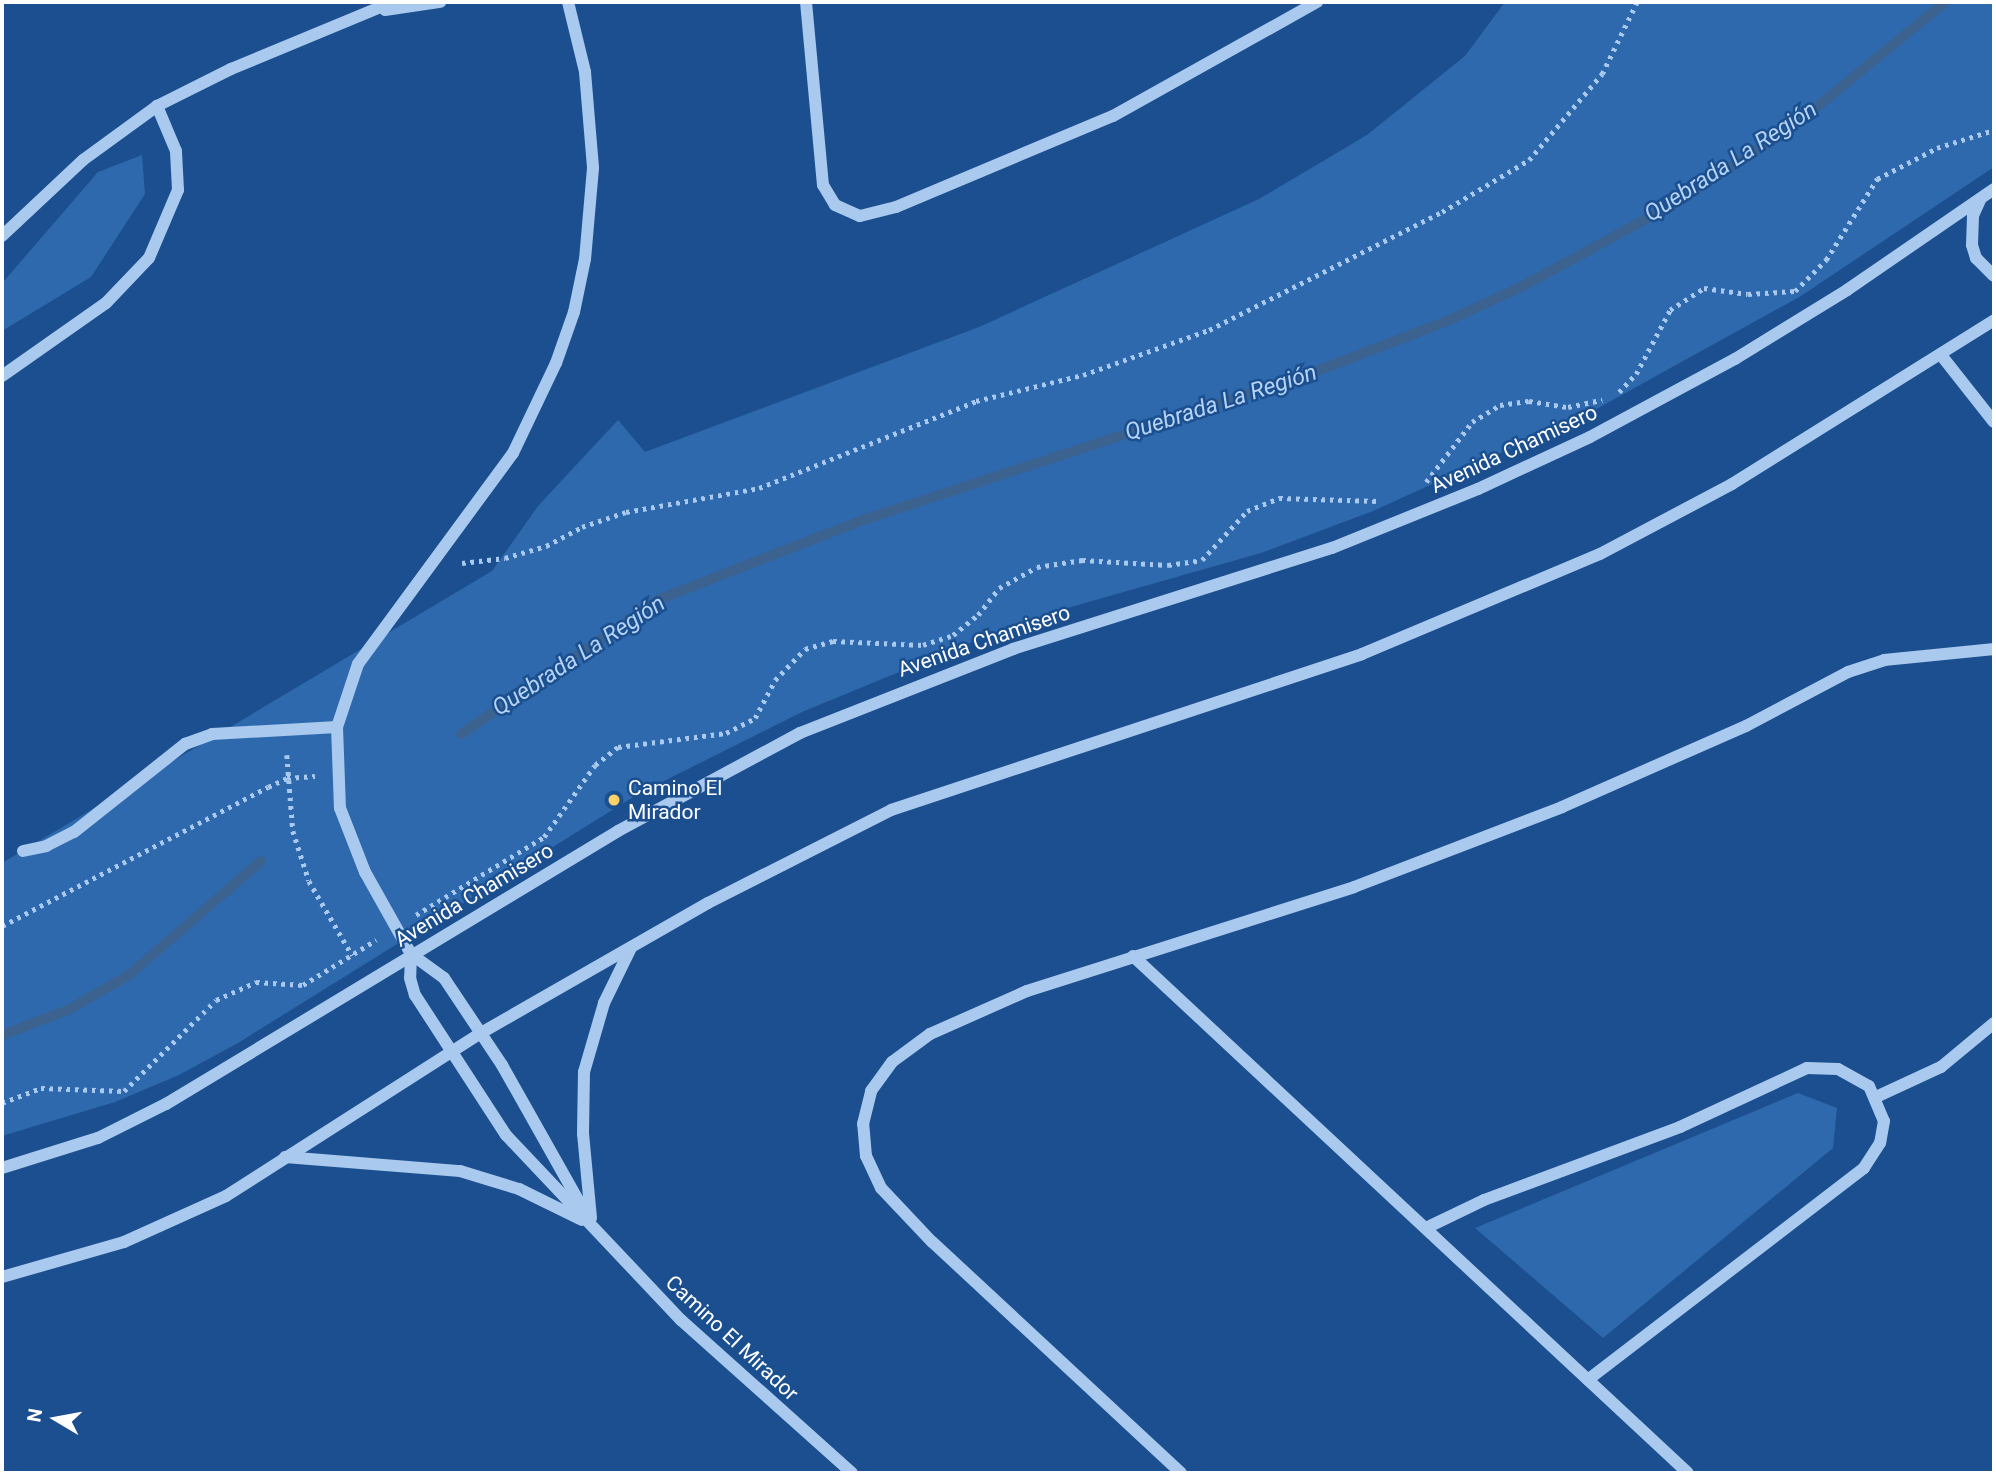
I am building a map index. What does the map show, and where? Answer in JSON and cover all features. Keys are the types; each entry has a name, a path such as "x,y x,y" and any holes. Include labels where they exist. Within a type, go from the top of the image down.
{"street":[{"path":"2,236 83,160 157,106 231,69 393,2"},
{"path":"374,11 440,2"},
{"name":"Camino El Mirador","path":"568,2 585,72 593,168 585,260 573,312 556,363 513,453 358,664 337,727 337,784 347,832 411,954 444,978 481,1033 592,1225"},
{"path":"806,2 823,185 835,205 860,216 896,207 1113,116 1317,2"},
{"path":"2,376 106,303 134,277 155,247 171,214 178,171 169,128 157,106"},
{"name":"Avenida Chamisero","path":"2,1168 55,1154 132,1122 677,796 866,703 1013,649 1202,593 1332,548 1478,489 1590,437 1735,359 1994,189"},
{"path":"1980,200 1973,216 1972,245 1976,258 1994,276"},
{"path":"2,1277 81,1257 166,1224 226,1196 481,1033 836,835 891,810 1099,738 1302,676 1530,586 1732,484 1994,320"},
{"path":"1941,355 1994,422"},
{"path":"1181,1473 893,1203 872,1172 863,1139 871,1091 907,1049 991,1006 1133,956 1354,887 1539,816 1746,726 1848,671 1884,660 1994,649"},
{"path":"23,851 46,846 74,832 185,744 212,734 337,727"},
{"path":"592,1225 583,1135 584,1072 604,1003 631,947"},
{"name":"Camino El Mirador","path":"411,954 410,978 415,995 449,1053 506,1135 681,1320 852,1473"},
{"path":"1133,956 1428,1227 1688,1473"},
{"path":"1876,1097 1941,1067 1994,1023"},
{"path":"1428,1227 1485,1200 1680,1127 1807,1068 1826,1067 1850,1073 1869,1086 1876,1097 1883,1133 1864,1168 1588,1380"},
{"path":"285,1157 460,1171 519,1189 592,1225"}],"path":[{"path":"429,567 505,558 626,512 759,488 976,401 1083,375 1209,330 1442,212 1529,160 1602,74 1637,2"},
{"path":"2,926 288,778 293,831 309,881 352,956"}],"shaded area":[{"path":"1505,2 1994,2 1994,167 1801,296 1591,412 1373,511 1261,553 1071,607 977,640 802,712 638,794 238,1043 179,1075 115,1102 2,1136 2,863 492,571 538,506 618,420 645,452 979,327 1259,199 1367,135 1465,56"},
{"path":"142,155 145,194 91,277 2,331 4,281 98,172"},
{"path":"1798,1093 1837,1108 1833,1148 1603,1338 1475,1228"}],"waterway":[{"name":"Quebrada La Región","path":"461,734 660,599 863,520 1309,374 1447,321 1523,286 1670,206 1790,129 1945,2"},
{"name":"Quebrada La Región","path":"2,1035 68,1010 129,975 261,861"}],"place":[{"name":"Camino El Mirador","path":"614,800"}]}
